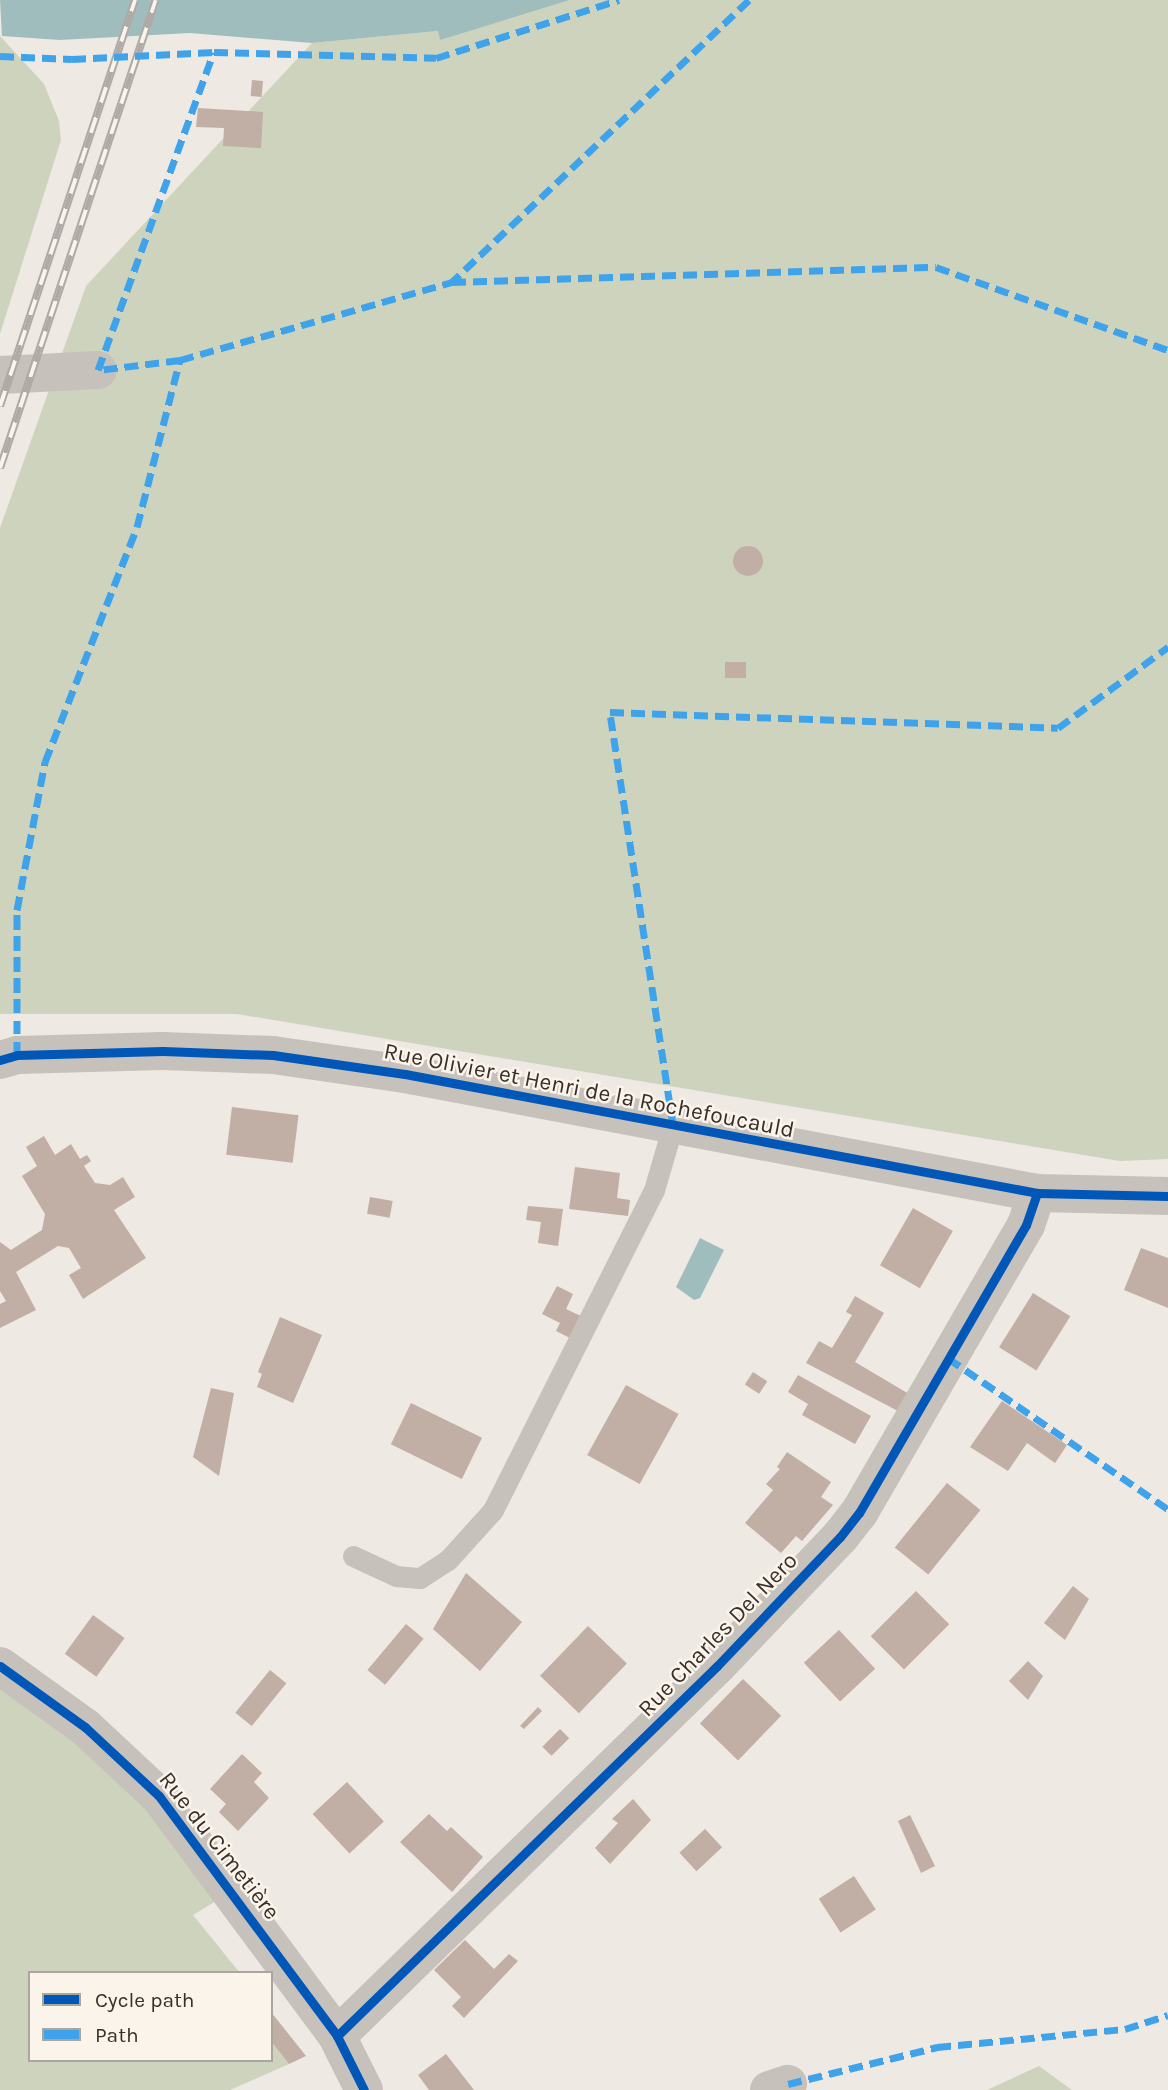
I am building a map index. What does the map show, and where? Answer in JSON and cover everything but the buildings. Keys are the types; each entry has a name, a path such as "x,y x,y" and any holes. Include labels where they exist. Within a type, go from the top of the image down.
{"street":[{"path":"0,375 98,370"},
{"name":"Rue Olivier et Henri de la Rochefoucauld","path":"0,1060 18,1055 163,1051 273,1055 405,1074 1037,1193 1168,1196"},
{"name":"Rue Charles Del Nero","path":"337,2036 717,1666 859,1513 1026,1224 1037,1193"},
{"name":"Rue du Cimetière","path":"0,1666 85,1727 152,1789 337,2036 364,2090"}],"lane":[{"name":"Rue Olivier et Henri de la Rochefoucauld","path":"353,1556 396,1576 420,1578 448,1560 494,1510 654,1190 673,1125"}],"green space":[{"path":"570,0 1168,0 1168,1159 1120,1161 237,1014 0,1014 0,528 86,286 312,43 439,31 440,39"},
{"path":"0,36 44,84 59,121 61,140 0,334"},
{"path":"0,1675 82,1731 221,1898 193,1915 238,1971 28,1971 28,2062 273,2062 273,2044 289,2064 230,2090 0,2090"},
{"path":"1039,2066 1072,2090 987,2090"}],"water":[{"path":"0,0 570,0 440,40 438,31 312,43 190,33 60,40 2,36"},
{"path":"700,1238 724,1250 700,1298 694,1300 676,1287"}],"railway":[{"path":"0,406 135,0"},
{"path":"0,468 156,0"}],"marked path":[{"path":"0,56 72,59 214,52 436,58 619,0"},
{"path":"749,0 452,282 936,267 1168,350"},
{"path":"17,1055 17,910 45,762 137,527 180,360 98,370 214,52"},
{"path":"180,360 452,282"},
{"path":"673,1125 610,712 1058,728 1168,647"},
{"path":"948,1358 1168,1509"},
{"path":"788,2084 937,2047 1125,2029 1168,2015"}],"cycle path":[{"path":"0,1060 17,1055 163,1051 273,1055 405,1074 1037,1193 1168,1196"},
{"path":"337,2036 717,1666 840,1537 859,1513 1026,1225 1037,1193"},
{"path":"0,1666 85,1727 159,1796 337,2036 364,2090"}]}
